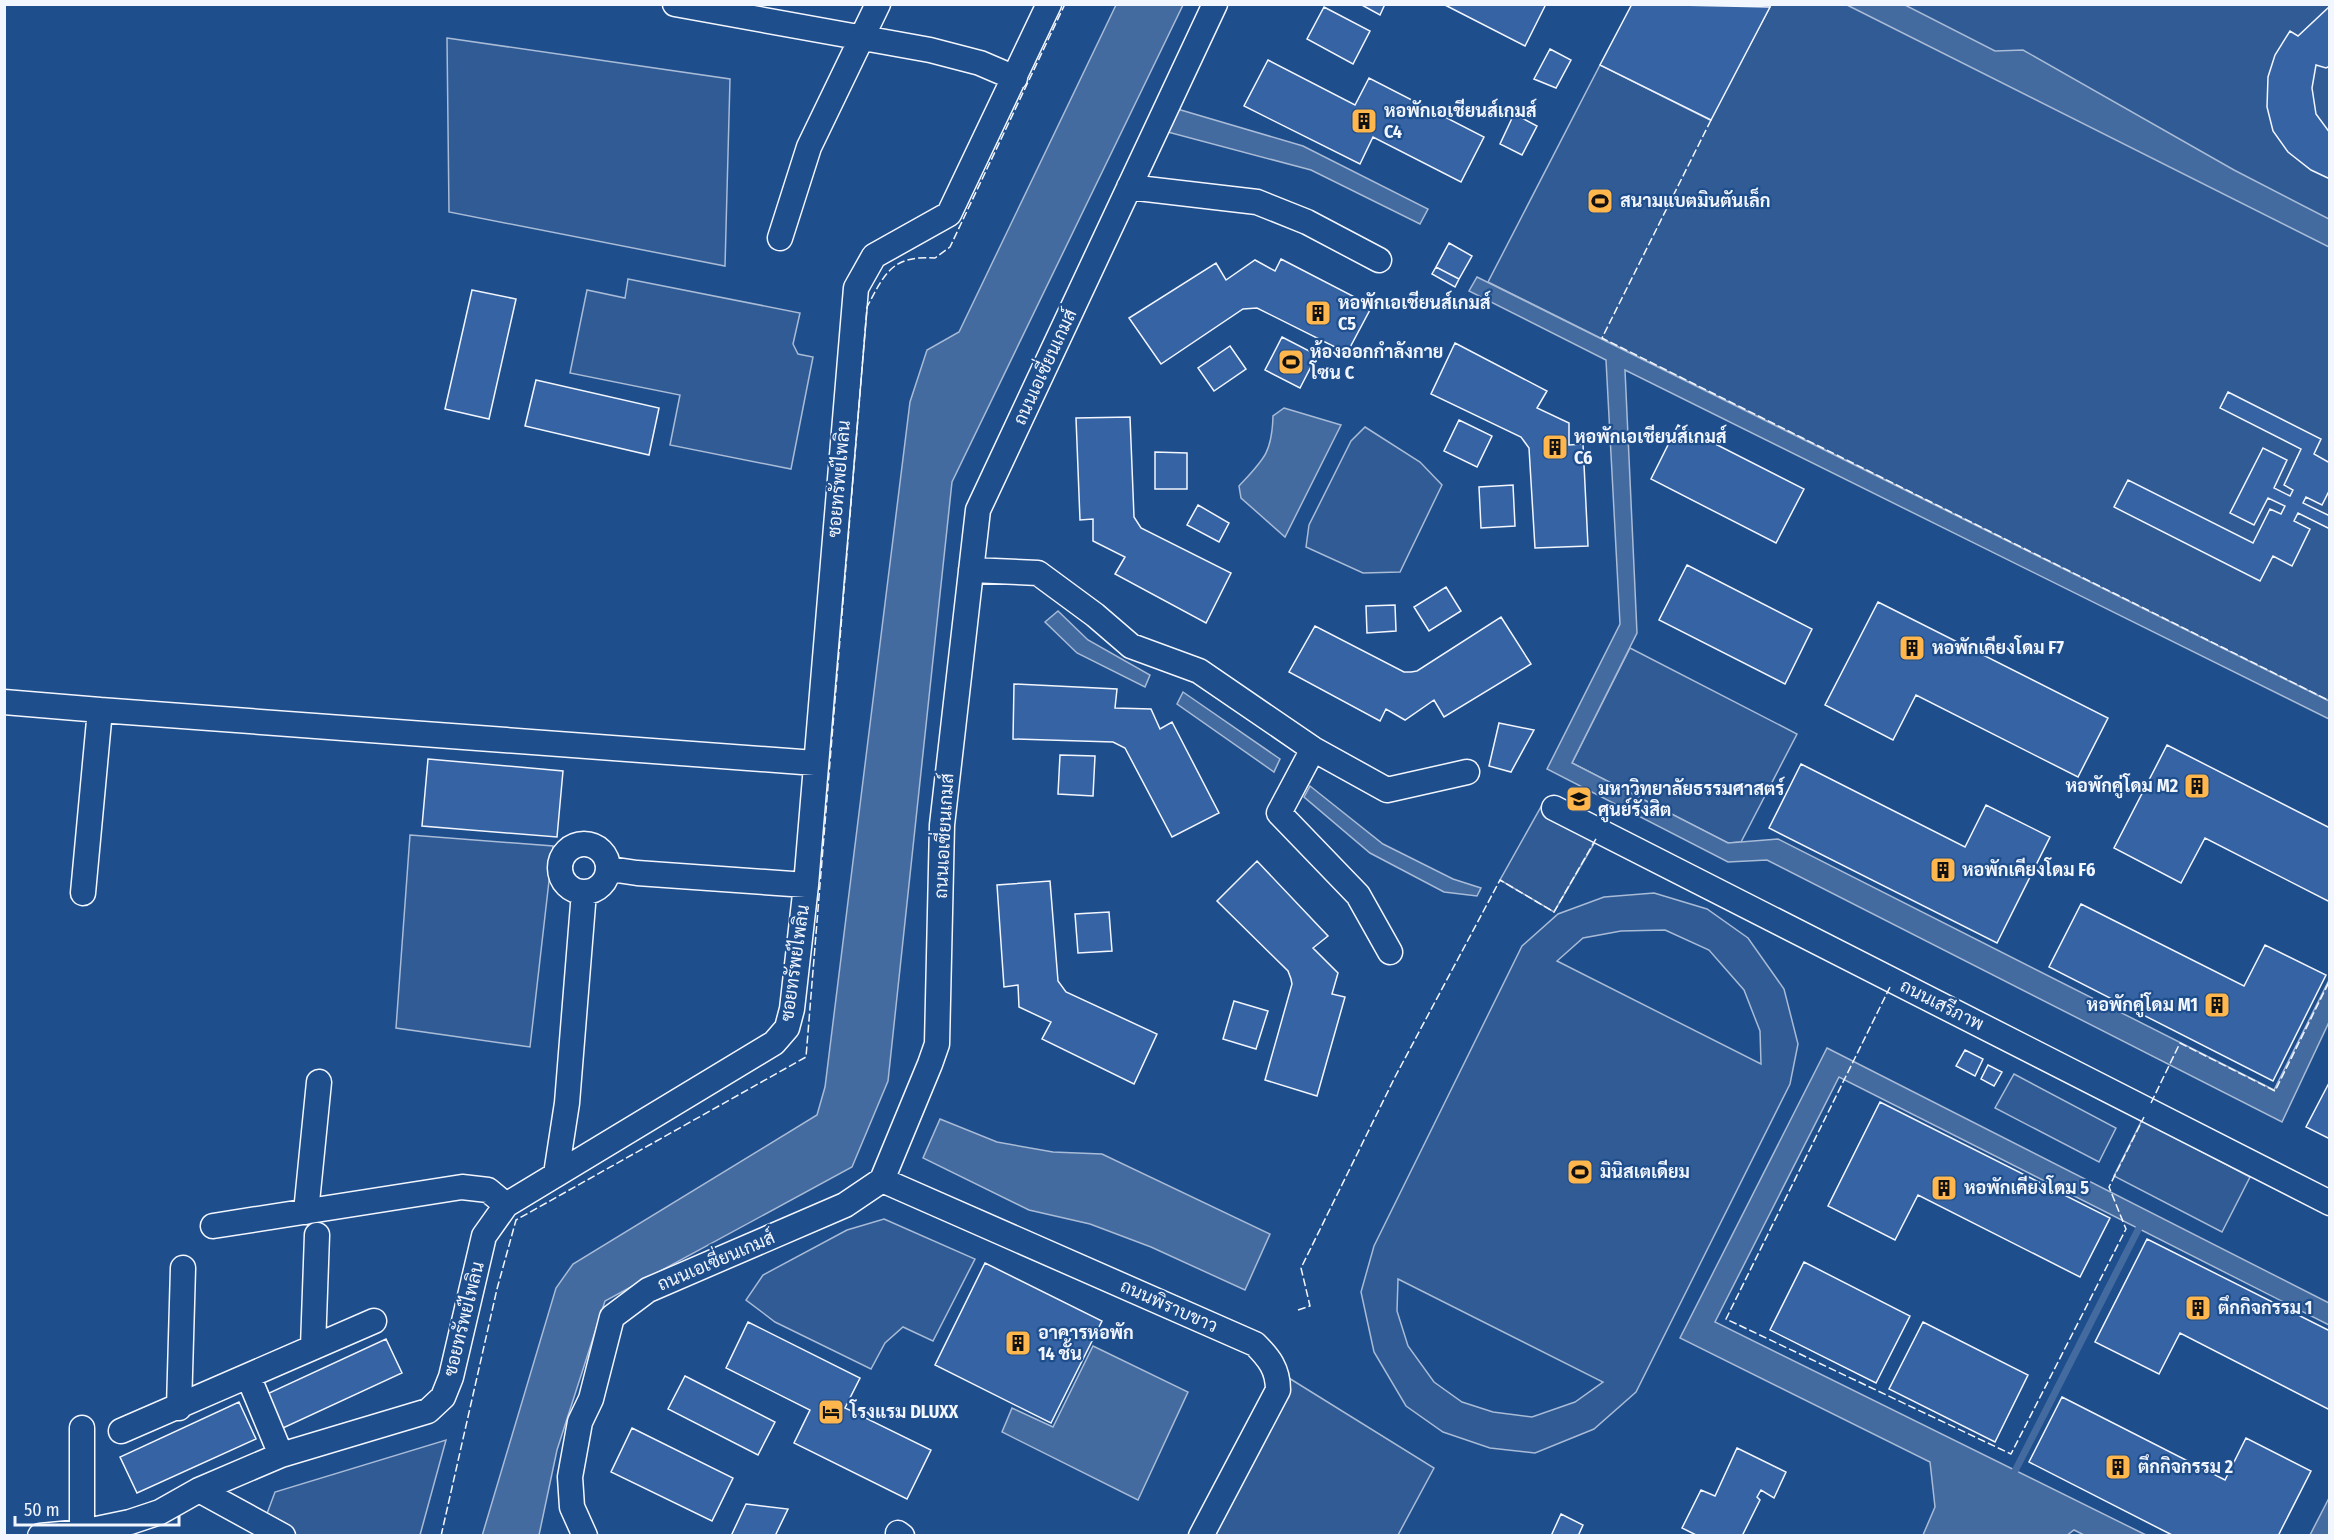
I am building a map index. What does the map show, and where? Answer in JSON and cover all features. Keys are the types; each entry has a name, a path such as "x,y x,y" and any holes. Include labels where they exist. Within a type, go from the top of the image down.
{"street":[{"path":"675,4 930,50 980,63 1015,78"},
{"path":"780,238 809,147 878,4"},
{"name":"ซอยทรัพย์ไพลิน","path":"40,1536 82,1532 130,1522 160,1512 199,1490 281,1455 428,1411 443,1397 451,1377 484,1236 506,1205 774,1043 787,1028 792,1010 806,885 814,763 856,288 874,256 949,214 1049,4"},
{"name":"ถนนเอเซี่ยนเกมส์","path":"585,1536 572,1507 570,1477 580,1422 591,1399 612,1317 648,1290 845,1204 882,1180 937,1044 942,825 978,510 1215,4"},
{"path":"1129,187 1257,202 1307,222 1379,260"},
{"path":"971,570 1038,573 1095,615 1131,646 1199,671 1313,749 1387,790 1467,772"},
{"path":"4,702 814,763"},
{"path":"83,893 100,710"},
{"path":"1313,749 1279,813 1358,895 1390,952"},
{"name":"ถนนเสรีภาพ","path":"1554,808 2330,1203"},
{"path":"585,842 603,850 610,869 602,886 584,892 567,886 559,870 566,850 585,842"},
{"path":"610,869 806,885"},
{"path":"556,1174 567,1103 584,892"},
{"path":"306,1212 319,1082"},
{"name":"ถนนพิราบขาว","path":"882,1180 1255,1344 1271,1360 1278,1376 1278,1390 1201,1536"},
{"path":"213,1226 462,1187 488,1190 506,1205"},
{"path":"313,1347 317,1235"},
{"path":"179,1408 183,1268"},
{"path":"121,1431 249,1378 374,1321"},
{"path":"249,1378 281,1455"},
{"path":"82,1428 82,1532"},
{"path":"199,1490 283,1536"}],"shaded area":[{"path":"1116,5 1183,5 952,482 888,1081 852,1167 605,1301 557,1450 539,1535 482,1536 556,1288 573,1264 817,1115 825,1087 910,402 927,350 959,332"},
{"path":"1771,5 2329,5 2329,701 1488,282 1600,65 1710,120"},
{"path":"1847,5 1905,5 1995,51 2023,50 2234,170 2329,219 2329,247"},
{"path":"447,38 730,79 725,266 449,212"},
{"path":"1174,108 1303,146 1428,209 1420,224 1311,170 1164,131"},
{"path":"1477,277 2329,701 2329,719 1625,370 1637,633 1572,763 1728,843 1778,839 2274,1090 2329,980 2329,1022 2282,1122 1767,860 1728,862 1547,769 1620,624 1606,360 1469,291"},
{"path":"628,279 800,313 793,344 798,354 813,357 791,469 670,445 680,395 570,373 587,290 625,298"},
{"path":"1284,408 1341,425 1285,537 1241,498 1239,486 1265,455 1271,439 1273,416"},
{"path":"1365,427 1420,462 1442,485 1400,572 1363,573 1306,547 1309,525 1351,441"},
{"path":"1058,611 1088,640 1150,675 1145,687 1077,653 1045,622"},
{"path":"1630,648 1797,734 1741,842 1728,843 1572,763"},
{"path":"1183,692 1280,759 1274,772 1177,704"},
{"path":"1310,786 1383,844 1453,879 1481,888 1477,896 1444,892 1370,853 1304,797"},
{"path":"1542,805 1599,835 1554,912 1500,880"},
{"path":"410,835 553,846 530,1047 396,1028"},
{"name":"มินิสเตเดียม","path":"1654,893 1707,909 1748,938 1784,989 1798,1044 1790,1084 1636,1392 1594,1429 1535,1453 1490,1448 1443,1432 1406,1406 1374,1352 1361,1292 1374,1246 1522,946 1558,914 1604,897","holes":["1665,930 1709,950 1744,990 1760,1031 1761,1064 1557,961 1583,938 1621,931","1398,1279 1603,1382 1575,1402 1532,1417 1493,1412 1462,1402 1434,1382 1408,1346 1397,1311"]},
{"path":"1827,1048 2329,1303 2329,1325 1839,1077 1715,1322 2146,1535 2084,1535 2074,1530 2066,1536 1923,1535 1935,1507 1930,1462 1680,1338"},
{"path":"2014,1074 2116,1128 2099,1162 1995,1108"},
{"path":"940,1119 997,1142 1053,1152 1102,1154 1270,1234 1245,1290 1151,1247 1090,1224 1029,1210 923,1158"},
{"path":"2142,1120 2250,1177 2222,1232 2114,1176"},
{"path":"884,1219 975,1259 933,1341 903,1327 885,1343 871,1369 775,1322 746,1300 763,1275 847,1230"},
{"path":"1093,1346 1188,1392 1138,1500 1002,1432 1012,1408 1053,1427"},
{"path":"1284,1375 1434,1468 1398,1535 1204,1536"},
{"path":"446,1440 420,1535 291,1535 265,1519 275,1492"},
{"path":"2329,1498 2329,1535 2310,1535"}],"building":[{"path":"1360,4 1385,4 1380,15"},
{"path":"1443,4 1546,4 1525,46"},
{"path":"1632,4 1770,7 1711,120 1600,65"},
{"path":"1324,7 1370,31 1353,64 1307,39"},
{"path":"2329,7 2330,66 2326,68 2316,65 2312,88 2316,114 2330,133 2330,179 2311,170 2288,152 2273,131 2267,107 2268,77 2275,55 2290,31 2298,36"},
{"path":"1550,49 1571,60 1556,88 1534,79"},
{"name":"หอพักเอเชียนส์เกมส์ C4","path":"1268,60 1355,105 1369,78 1484,137 1461,182 1373,137 1360,164 1244,106"},
{"path":"1514,114 1537,126 1522,155 1500,144"},
{"path":"1449,243 1472,256 1459,279 1436,267"},
{"name":"หอพักเอเชียนส์เกมส์ C5","path":"1281,259 1372,306 1347,353 1257,308 1243,309 1161,364 1129,318 1216,263 1226,280 1255,260 1275,271"},
{"path":"1436,267 1459,279 1455,287 1432,274"},
{"path":"472,290 516,299 489,419 445,409"},
{"name":"ห้องออกกำลังกาย โซน C","path":"1282,337 1317,355 1300,388 1265,370"},
{"name":"หอพักเอเชียนส์เกมส์ C6","path":"1455,343 1547,391 1537,408 1569,423 1569,445 1583,444 1588,546 1535,548 1529,448 1521,437 1431,394"},
{"path":"1230,346 1246,369 1214,391 1198,368"},
{"path":"536,380 659,408 649,455 525,426"},
{"path":"2228,392 2321,439 2314,454 2330,463 2330,489 2322,505 2306,497 2303,503 2330,516 2330,529 2298,513 2294,521 2310,529 2292,566 2273,556 2260,581 2114,507 2128,480 2253,543 2270,509 2281,514 2285,506 2268,498 2254,525 2230,513 2263,448 2287,460 2274,488 2290,496 2293,490 2284,485 2301,449 2220,408"},
{"path":"2228,392 2321,439 2314,454 2330,463 2330,489 2322,505 2306,497 2303,503 2330,516 2330,529 2298,513 2294,521 2310,529 2292,566 2273,556 2260,581 2114,507 2128,480 2253,543 2270,509 2281,514 2285,506 2268,498 2254,525 2230,513 2263,448 2287,460 2274,488 2290,496 2293,490 2284,485 2301,449 2220,408"},
{"path":"1130,417 1134,517 1141,528 1231,573 1206,623 1115,574 1125,557 1093,541 1093,519 1080,520 1076,418"},
{"path":"1459,420 1492,436 1477,467 1444,451"},
{"path":"1678,425 1804,489 1776,543 1651,479"},
{"path":"1155,452 1187,453 1187,489 1155,489"},
{"path":"1513,485 1515,526 1481,528 1479,487"},
{"path":"1198,505 1229,523 1219,542 1187,525"},
{"path":"1687,565 1812,629 1785,684 1659,620"},
{"path":"1446,587 1461,611 1429,631 1414,607"},
{"name":"หอพักเคียงโดม F7","path":"1878,602 2108,718 2078,777 1916,695 1893,740 1825,705"},
{"path":"1395,605 1396,631 1367,633 1366,606"},
{"path":"1501,617 1531,664 1444,717 1434,700 1405,720 1386,709 1380,721 1289,672 1315,626 1404,672 1411,672 1417,671"},
{"path":"1014,684 1117,689 1115,708 1151,709 1160,729 1172,722 1219,813 1172,837 1125,748 1113,742 1013,739"},
{"path":"1499,723 1534,730 1511,772 1489,766"},
{"name":"หอพักคู่โดม M2","path":"2167,745 2330,828 2330,902 2205,838 2181,883 2114,848"},
{"path":"1060,755 1095,756 1093,796 1058,794"},
{"path":"428,759 563,771 557,837 422,826"},
{"name":"หอพักเคียงโดม F6","path":"1801,764 1965,847 1986,805 2050,837 1997,943 1769,828"},
{"path":"1257,861 1328,936 1313,948 1338,973 1332,994 1345,997 1317,1096 1265,1080 1292,984 1291,979 1288,971 1217,901"},
{"path":"1050,881 1058,981 1066,992 1157,1034 1134,1084 1042,1039 1051,1022 1019,1007 1018,985 1004,987 997,885"},
{"name":"หอพักคู่โดม M1","path":"2081,904 2244,986 2265,945 2326,975 2273,1081 2049,967"},
{"path":"1109,912 1112,951 1078,953 1075,914"},
{"path":"1234,1001 1268,1011 1256,1049 1223,1039"},
{"path":"1965,1050 1983,1059 1975,1076 1956,1066"},
{"path":"1988,1065 2002,1072 1994,1086 1981,1079"},
{"path":"2330,1081 2330,1139 2306,1127"},
{"name":"หอพักเคียงโดม 5","path":"1880,1102 2110,1218 2080,1277 1918,1195 1895,1240 1828,1206"},
{"name":"ตึกกิจกรรม 1","path":"2147,1239 2330,1331 2330,1410 2180,1333 2159,1374 2095,1342"},
{"path":"1804,1262 1910,1316 1876,1383 1770,1330"},
{"name":"อาคารหอพัก 14 ชั้น","path":"985,1263 1102,1321 1051,1423 935,1365"},
{"name":"โรงแรม DLUXX","path":"748,1322 860,1378 845,1408 931,1450 907,1499 794,1443 810,1410 726,1368"},
{"path":"1923,1322 2028,1375 1995,1442 1889,1389"},
{"path":"386,1339 402,1373 283,1428 267,1394"},
{"path":"685,1376 775,1422 758,1455 668,1409"},
{"name":"ตึกกิจกรรม 2","path":"2062,1397 2225,1480 2246,1438 2311,1471 2278,1536 2174,1536 2029,1462"},
{"path":"239,1402 256,1439 137,1493 120,1457"},
{"path":"632,1428 733,1478 712,1521 611,1472"},
{"path":"1737,1448 1786,1472 1774,1498 1761,1490 1757,1497 1760,1500 1742,1536 1698,1536 1682,1528 1701,1490 1715,1496"},
{"path":"746,1504 788,1509 775,1536 731,1536"},
{"path":"1561,1514 1583,1525 1578,1536 1551,1536"}],"waterway":[{"path":"2015,1471 2139,1228"}],"fence":[{"path":"441,1536 497,1289 516,1220 806,1057 867,307 885,276 899,263 920,258 935,258 950,247 1065,4"},
{"path":"1711,120 1602,338 2330,701"},
{"path":"1298,1310 1310,1306 1301,1268 1395,1077 1500,880 1554,912 1597,837"},
{"path":"2151,1103 2180,1043 2275,1091 2330,980"},
{"path":"1890,987 1726,1319 2011,1454 2126,1229 2109,1187 2144,1117"}],"place":[{"name":"หอพักเอเชียนส์เกมส์ C4","path":"1364,121"},
{"name":"สนามแบตมินตันเล็ก","path":"1600,201"},
{"name":"หอพักเอเชียนส์เกมส์ C5","path":"1318,313"},
{"name":"ห้องออกกำลังกาย โซน C","path":"1291,362"},
{"name":"หอพักเอเชียนส์เกมส์ C6","path":"1555,447"},
{"name":"หอพักเคียงโดม F7","path":"1912,648"},
{"name":"หอพักคู่โดม M2","path":"2197,786"},
{"name":"มหาวิทยาลัยธรรมศาสตร์ ศูนย์รังสิต","path":"1579,799"},
{"name":"หอพักเคียงโดม F6","path":"1943,870"},
{"name":"หอพักคู่โดม M1","path":"2217,1005"},
{"name":"มินิสเตเดียม","path":"1580,1172"},
{"name":"หอพักเคียงโดม 5","path":"1944,1188"},
{"name":"ตึกกิจกรรม 1","path":"2198,1308"},
{"name":"อาคารหอพัก 14 ชั้น","path":"1018,1343"},
{"name":"โรงแรม DLUXX","path":"831,1412"},
{"name":"ตึกกิจกรรม 2","path":"2118,1467"}]}
